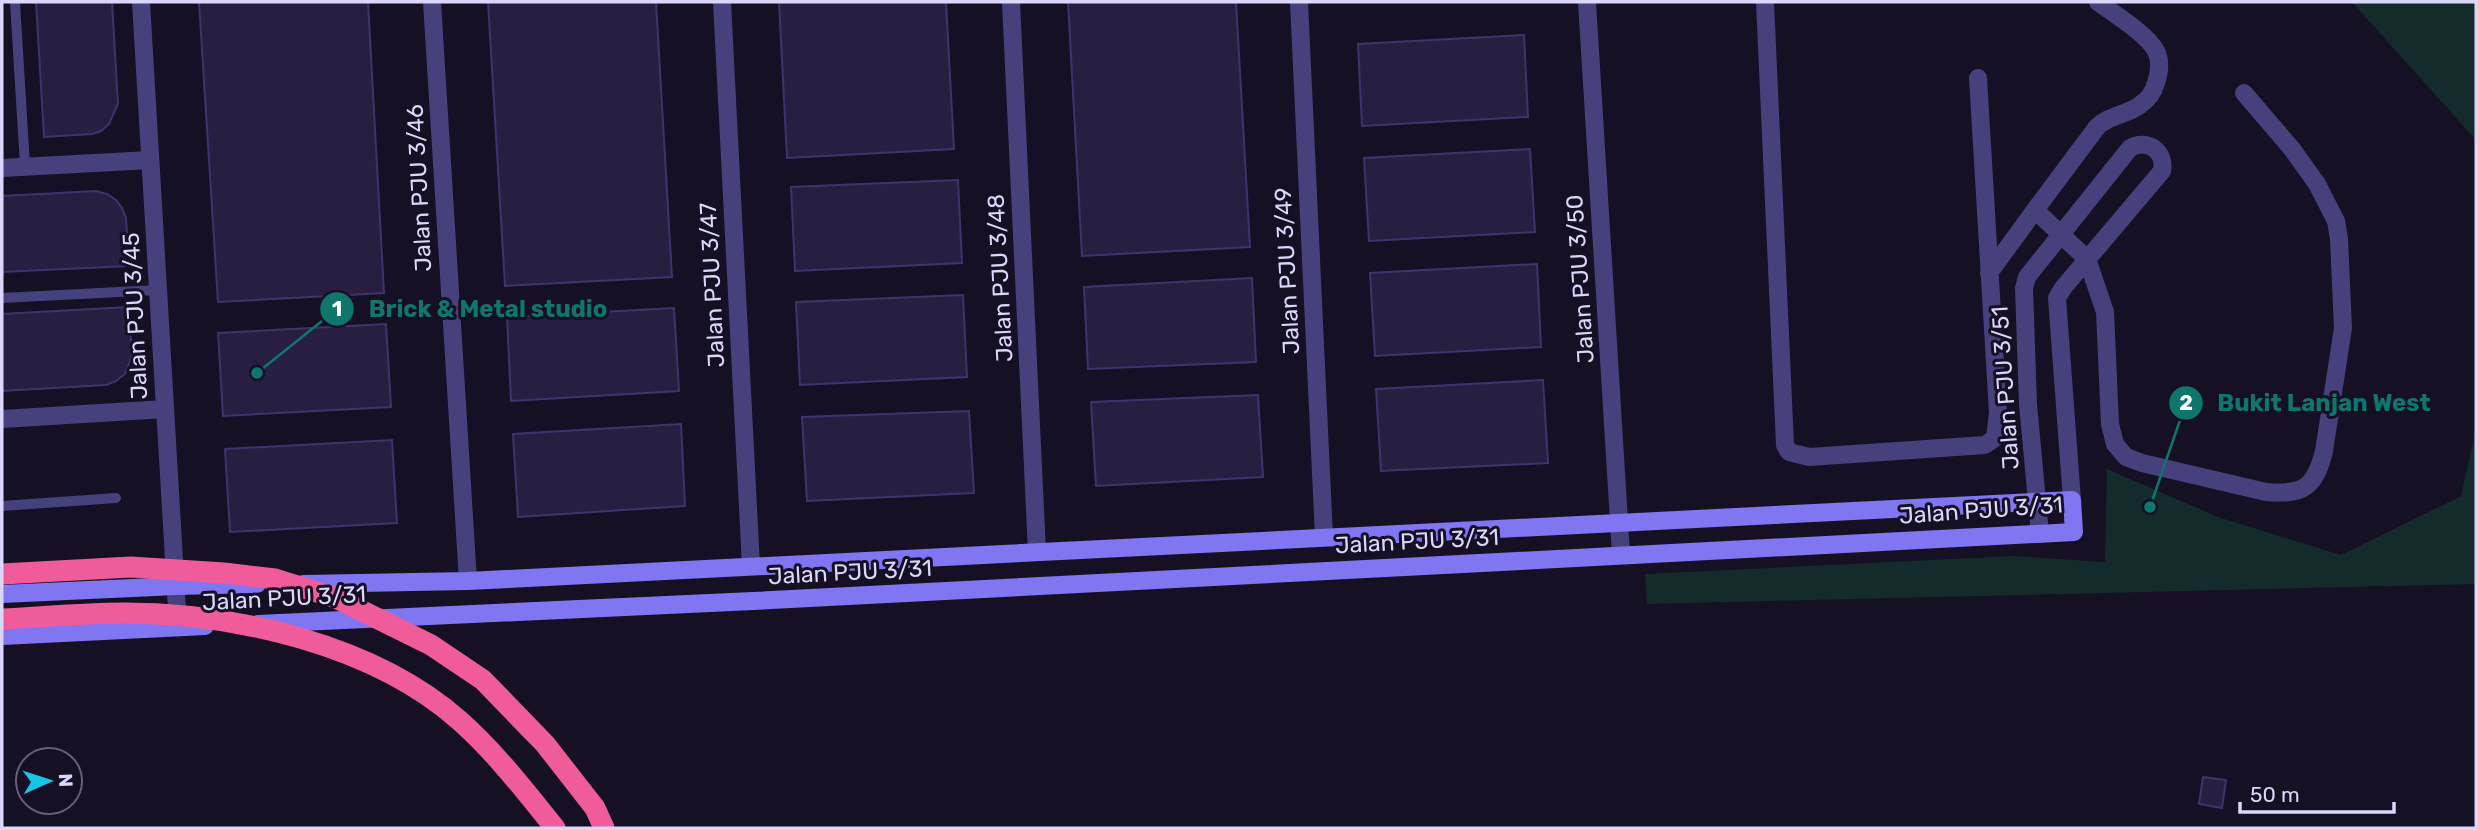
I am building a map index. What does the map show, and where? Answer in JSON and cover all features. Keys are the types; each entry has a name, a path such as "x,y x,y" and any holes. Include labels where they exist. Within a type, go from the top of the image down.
{"highway":[{"path":"2,574 131,567 224,573 275,579 336,598 431,645 483,680 545,744 595,808 604,828"},
{"path":"2,619 124,613 206,618 334,649 401,678 460,720 511,774 555,828"}],"street":[{"name":"Jalan PJU 3/45","path":"141,2 178,627"},
{"name":"Jalan PJU 3/46","path":"432,2 468,581"},
{"name":"Jalan PJU 3/47","path":"722,2 751,566"},
{"name":"Jalan PJU 3/48","path":"1012,2 1037,552"},
{"name":"Jalan PJU 3/49","path":"1299,2 1324,537"},
{"name":"Jalan PJU 3/50","path":"1587,2 1621,554"},
{"path":"1765,2 1785,445 1789,452 1809,457 1984,445 1995,438 1998,413 1978,78"},
{"path":"1989,273 2097,127 2103,121 2130,112 2149,97 2160,69 2156,50 2098,2"},
{"path":"2035,210 2087,259 2105,312 2109,424 2115,444 2126,457 2266,492 2283,493 2310,485 2319,471 2324,451 2343,328 2336,220 2317,184 2292,149 2244,93"},
{"name":"Jalan PJU 3/51","path":"2040,534 2028,404 2024,288 2027,277 2130,148 2135,145 2148,145 2162,156 2162,171 2057,298 2072,500"},
{"path":"2,168 150,160"},
{"path":"2,419 165,409"},
{"name":"Jalan PJU 3/31","path":"2,594 176,586 468,581 2072,500 2074,531 791,600 2,636"}],"lane":[{"path":"15,2 25,166"},
{"path":"2,298 158,290"},
{"path":"2,506 116,498"}],"green space":[{"path":"2352,2 2476,2 2476,140"},
{"path":"2476,429 2476,584 1647,604 1645,574 2013,556 2105,562 2107,469 2218,517 2341,555 2461,496"}],"building":[{"path":"36,2 112,2 118,104 109,124 101,131 44,137"},
{"path":"199,2 368,2 384,293 218,302"},
{"path":"488,2 656,2 672,277 505,286"},
{"path":"779,2 946,2 954,149 787,158"},
{"path":"1068,2 1236,2 1250,247 1082,256"},
{"path":"1524,35 1528,117 1362,126 1358,44"},
{"path":"1530,149 1535,232 1369,241 1364,158"},
{"path":"958,180 962,263 795,271 791,187"},
{"path":"96,191 107,194 122,208 126,218 129,266 2,272 2,196"},
{"path":"1537,264 1541,347 1375,356 1370,273"},
{"path":"1252,278 1256,362 1088,369 1084,287"},
{"path":"963,295 967,377 800,385 796,302"},
{"path":"129,307 132,355 125,374 116,381 106,385 2,391 2,314"},
{"path":"674,308 679,391 511,401 507,317"},
{"path":"386,324 391,407 223,416 218,333"},
{"path":"1543,380 1548,463 1381,471 1376,389"},
{"path":"1258,395 1263,477 1096,486 1091,402"},
{"path":"969,411 974,493 807,501 802,417"},
{"path":"681,424 685,506 518,517 513,434"},
{"path":"392,440 397,523 230,532 225,449"},
{"path":"2203,777 2226,780 2222,808 2199,804"}],"place":[{"name":"Brick & Metal studio","path":"257,373"},
{"name":"Bukit Lanjan West","path":"2150,507"}]}
